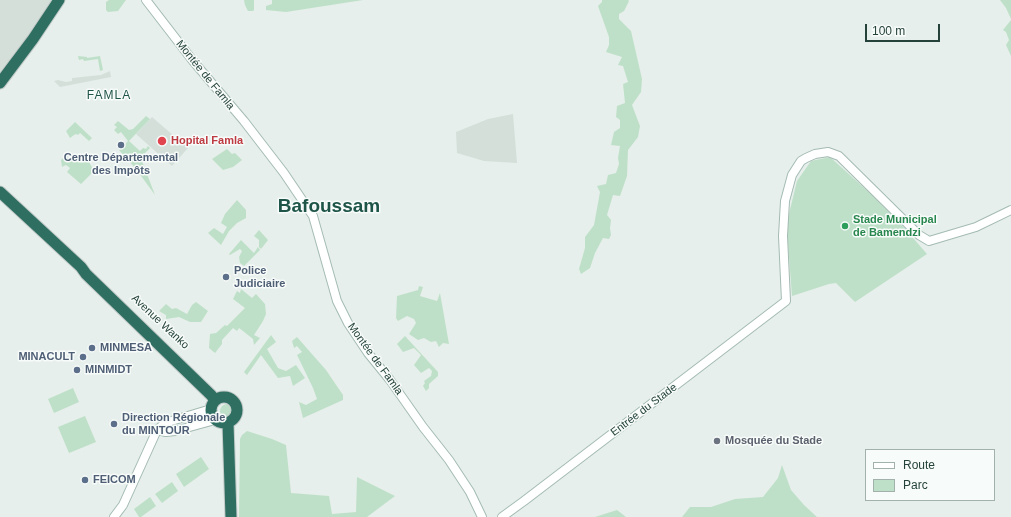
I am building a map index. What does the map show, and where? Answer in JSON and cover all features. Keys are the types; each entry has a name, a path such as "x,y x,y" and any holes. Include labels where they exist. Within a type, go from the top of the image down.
{"highway":[{"path":"0,83 59,0"},
{"name":"Avenue Wanko","path":"0,192 181,358 215,402"},
{"path":"221,422 235,418 237,406 228,398 215,402 212,415 221,422 231,517"},
{"path":"221,422 225,486 225,517"}],"street":[{"name":"Montée de Famla","path":"146,0 193,60 244,121 284,173 313,216 337,301 348,323 368,353 390,380 449,460 470,492 482,517"},
{"name":"Entrée du Stade","path":"502,517 786,301 783,226 787,190 792,175 801,161 815,154 828,152 839,156 919,235 929,241 976,227 1011,210"},
{"path":"114,517 123,505 157,430 168,422 215,402"},
{"path":"157,430 166,432 221,422"}],"shaded area":[{"path":"0,0 56,0 0,76"},
{"path":"110,71 111,77 60,87 54,81 72,81 72,78 101,75"},
{"path":"513,114 517,163 484,161 457,153 456,132 488,119"},
{"name":"Hopital Famla","path":"152,117 188,148 172,166 136,134"}],"green space":[{"path":"109,0 126,0 118,11 108,12 106,10 106,2"},
{"path":"244,0 254,0 253,11 248,11"},
{"path":"272,0 363,0 286,12 266,10 266,6 272,4"},
{"path":"602,0 629,1 624,11 619,14 619,19 631,31 642,79 641,92 632,105 640,126 638,137 628,150 627,176 620,196 613,195 607,215 611,220 611,235 609,239 603,238 595,253 590,268 581,274 579,269 585,248 585,237 594,225 600,192 597,186 606,184 608,175 616,173 619,164 618,158 620,146 611,145 614,132 620,128 620,120 616,117 617,106 625,103 623,84 628,82 623,66 618,65 622,57 606,52 609,45 609,37 598,6"},
{"path":"1000,0 1011,0 1011,19 1006,8"},
{"path":"1011,20 1011,56 1006,45 1009,40 1006,32 1003,30"},
{"path":"78,56 87,58 100,56 103,70 100,71 98,59 84,61 83,59 79,60"},
{"path":"146,116 150,119 129,141 140,151 143,148 146,149 148,146 150,148 145,153 146,155 142,161 155,195 136,169 119,150 128,141 121,132 118,134 114,130 117,127 114,125 118,121 129,130 133,129"},
{"path":"75,122 92,138 89,141 80,133 70,138 66,131"},
{"path":"227,149 232,154 235,153 242,160 233,167 223,170 212,159"},
{"path":"68,153 71,154 67,157 70,161 78,154 89,162 94,171 81,184 67,172 70,168 66,165 62,167 61,160"},
{"name":"Stade Municipal de Bamendzi","path":"830,157 873,196 927,254 855,302 836,283 792,296 787,222 797,181 811,161"},
{"path":"237,200 246,210 246,218 237,223 229,231 221,245 208,233 214,228 223,234 227,227 221,223 225,214"},
{"path":"259,230 268,240 261,249 259,247 259,240 254,236"},
{"path":"241,240 254,253 258,247 260,250 244,266 240,263 239,257 242,251 240,249 230,255 229,254"},
{"path":"419,286 423,287 420,296 437,301 440,293 449,344 443,343 439,347 436,341 431,342 424,338 418,340 409,334 416,323 414,319 407,316 398,321 396,318 397,296 418,290"},
{"path":"241,289 252,298 256,294 265,304 266,314 254,335 260,338 254,345 253,339 239,328 237,331 233,328 222,340 222,344 215,353 209,348 210,334 216,333 225,325 227,326 245,308 233,299 237,291 240,293"},
{"path":"196,302 208,311 201,322 190,322 179,317 166,319 166,315 159,311 166,304 172,309 176,308 187,314 192,305"},
{"path":"271,335 276,342 267,349 278,368 286,371 296,365 305,378 293,386 290,376 278,378 261,355 247,375 244,372"},
{"path":"405,336 438,372 438,376 429,384 429,388 426,391 423,386 425,383 424,381 431,376 432,371 429,368 421,373 414,365 421,355 414,348 403,352 397,344"},
{"path":"297,337 326,370 343,395 343,400 303,418 299,402 306,405 317,399 297,355 302,352 297,346 294,348 292,341"},
{"path":"73,388 79,402 54,413 48,399"},
{"path":"227,404 232,406 234,411 232,416 227,418 222,416 220,411 222,406"},
{"path":"85,416 96,442 69,453 58,427"},
{"path":"247,431 286,445 291,493 329,496 332,514 356,512 357,477 395,496 367,517 239,517 240,439"},
{"path":"201,457 209,469 184,487 176,474"},
{"path":"782,465 791,490 817,517 682,517 690,507 711,507 735,499 763,497 778,478"},
{"path":"172,482 178,491 162,503 155,494"},
{"path":"150,497 156,506 139,517 134,509"},
{"path":"617,510 626,517 595,517"}],"place":[{"name":"Hopital Famla","path":"162,141"},
{"name":"Centre Départemental des Impôts","path":"121,145"},
{"name":"Stade Municipal de Bamendzi","path":"845,226"},
{"name":"Police Judiciaire","path":"226,277"},
{"name":"MINMESA","path":"92,348"},
{"name":"MINACULT","path":"83,357"},
{"name":"MINMIDT","path":"77,370"},
{"name":"Direction Régionale du MINTOUR","path":"114,424"},
{"name":"Mosquée du Stade","path":"717,441"},
{"name":"FEICOM","path":"85,480"}],"district":[{"name":"FAMLA","path":"109,96"},
{"name":"Bafoussam","path":"329,207"}]}
